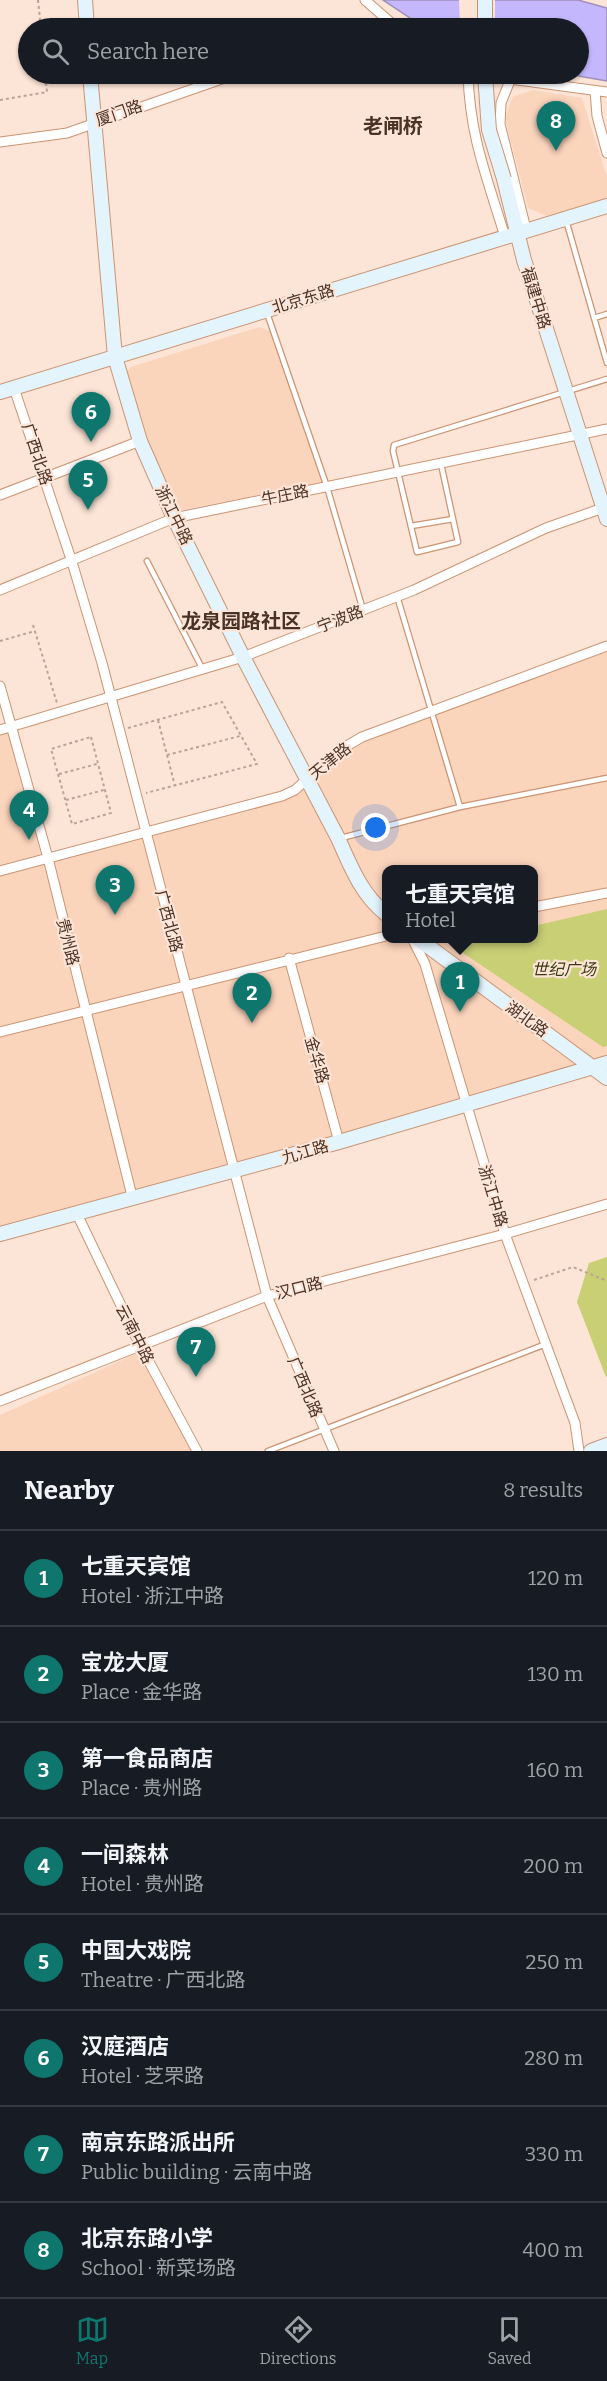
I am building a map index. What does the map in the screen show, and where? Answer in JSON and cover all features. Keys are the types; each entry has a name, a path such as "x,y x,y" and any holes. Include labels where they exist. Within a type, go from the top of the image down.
{"street":[{"path":"85,0 86,18"},
{"path":"365,0 382,18"},
{"path":"485,0 485,18"},
{"name":"浙江中路","path":"91,84 115,357 140,441 174,518 243,657 338,838 356,880 375,905 382,910"},
{"name":"厦门路","path":"0,142 67,132 93,121 206,84"},
{"name":"福建中路","path":"468,84 469,108 476,147 512,232 605,513"},
{"name":"福建中路","path":"486,84 489,130 504,179 512,232"},
{"name":"福建中路","path":"509,84 501,104 500,124 512,232"},
{"path":"553,84 607,92"},
{"path":"595,90 597,116 607,153"},
{"name":"北京东路","path":"0,392 512,232 607,206"},
{"name":"广西北路","path":"14,388 72,562 121,730 267,1296 333,1451"},
{"path":"580,436 607,429"},
{"name":"牛庄路","path":"0,590 174,518 580,436"},
{"path":"0,495 140,441"},
{"name":"宁波路","path":"0,730 243,657 398,596 546,528 605,513"},
{"name":"天津路","path":"0,871 282,796 295,790 338,752 362,737 607,646"},
{"name":"贵州路","path":"0,686 48,858 133,1200"},
{"path":"538,906 607,893"},
{"path":"0,1032 289,958 382,937"},
{"name":"浙江中路","path":"414,943 425,964 505,1234 575,1423 579,1451"},
{"name":"湖北路","path":"423,943 600,1065 607,1078"},
{"name":"金华路","path":"289,958 339,1142"},
{"name":"九江路","path":"0,1234 133,1200 339,1142 600,1065"},
{"name":"汉口路","path":"0,1401 267,1296 505,1234 607,1204"},
{"name":"云南中路","path":"77,1214 140,1345 197,1451"},
{"path":"591,1451 607,1445"}],"lane":[{"path":"565,218 607,363"},
{"path":"266,310 327,487 363,610"},
{"path":"594,318 607,314"},
{"path":"441,464 458,542 417,552 394,445 607,379"},
{"path":"411,526 453,519"},
{"path":"147,561 204,670"},
{"path":"398,596 460,807"},
{"path":"338,838 460,807 607,778"},
{"path":"267,1451 546,1344"}],"path":[{"path":"38,0 40,18"},
{"path":"0,100 47,92 46,84"},
{"path":"33,626 60,713"},
{"path":"0,641 34,631"},
{"path":"121,730 222,702 257,764 138,795"},
{"path":"158,720 175,786"},
{"path":"167,755 240,735"},
{"path":"91,737 111,813 72,824 59,774 51,749 91,737"},
{"path":"59,774 98,764"},
{"path":"66,800 105,789"},
{"path":"523,1283 573,1267 607,1281"}],"shaded area":[{"path":"383,0 578,0 607,8 607,81 589,78 589,18 410,18"},
{"path":"533,90 582,98 607,177 607,200 547,216 528,208 505,118 513,97"},
{"path":"259,327 272,332 324,482 182,510 177,509 145,439 126,376 127,372 131,367"},
{"path":"607,646 607,1063 0,1234 0,730 12,727 48,858 282,796 362,737"},
{"path":"138,1353 191,1451 0,1451 0,1415"}],"green space":[{"name":"世纪广场","path":"607,909 607,1046 603,1047 451,945 538,943 538,925"},
{"path":"607,1257 606,1377 577,1302 589,1263"}],"pier":[{"path":"459,0 495,0 495,18 460,18"}],"place":[{"name":"北京东路小学","path":"556,151"},
{"name":"汉庭酒店","path":"91,442"},
{"name":"中国大戏院","path":"88,510"},
{"name":"一间森林","path":"29,840"},
{"name":"第一食品商店","path":"115,915"},
{"name":"七重天宾馆","path":"460,1012"},
{"name":"宝龙大厦","path":"252,1023"},
{"name":"南京东路派出所","path":"196,1377"}],"district":[{"name":"老闸桥","path":"393,126"},
{"name":"龙泉园路社区","path":"241,621"}]}
